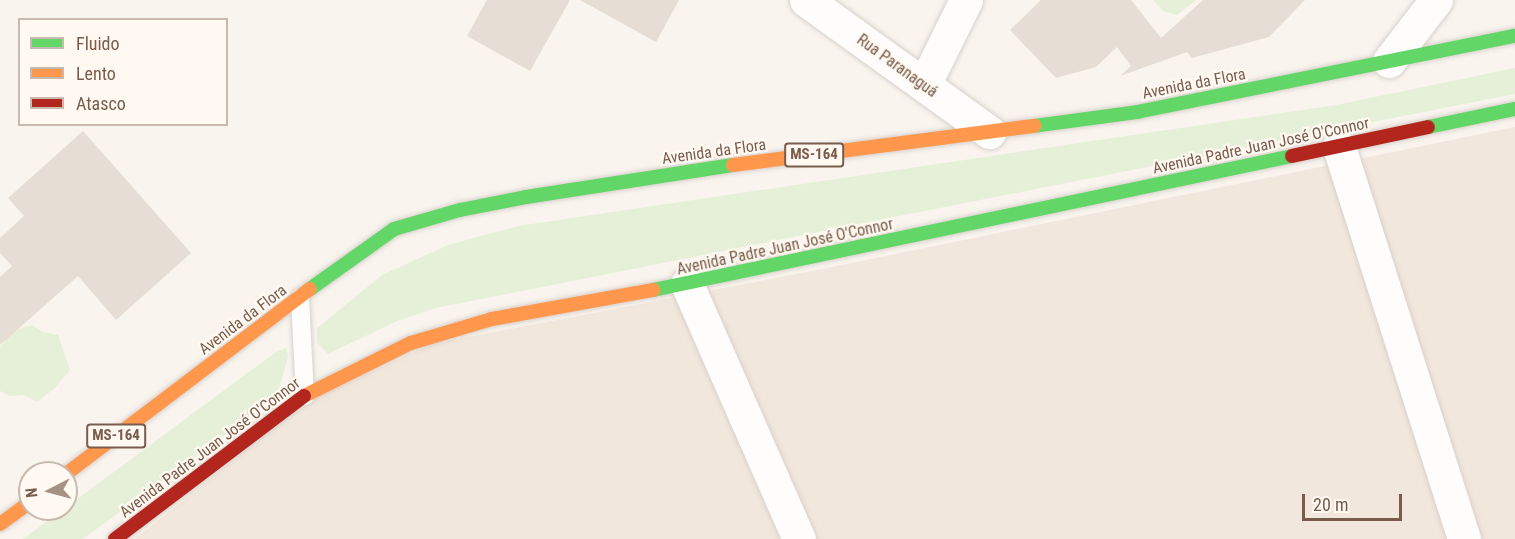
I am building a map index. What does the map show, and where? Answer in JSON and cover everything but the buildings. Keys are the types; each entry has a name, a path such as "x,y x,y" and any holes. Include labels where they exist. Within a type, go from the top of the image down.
{"main road":[{"name":"Avenida da Flora","path":"78,465 300,298 332,271 394,229 460,210 706,169 1137,112 1515,36"},
{"name":"Avenida Padre Juan José O'Connor","path":"116,539 304,396 411,343 492,319 687,284 1515,109"},
{"path":"0,524 18,511"}],"street":[{"name":"Rua Paranaguá","path":"806,0 989,132"},
{"path":"924,85 966,0"},
{"path":"1389,61 1436,0"},
{"path":"1339,147 1464,539"},
{"path":"687,284 799,539"}],"lane":[{"path":"300,298 304,396"}],"shaded area":[{"path":"1515,127 1515,539 135,539 305,403 432,344 822,269"}],"green space":[{"path":"1153,0 1196,0 1177,15 1163,11"},
{"path":"1515,68 1515,94 436,308 397,321 328,354 317,343 317,328 382,275 448,245 518,226 1336,105"},
{"path":"32,325 43,332 58,335 70,370 55,388 37,402 24,395 10,396 0,391 0,347 13,331"},
{"path":"286,348 288,356 279,389 272,400 83,539 23,539 47,521 78,521 78,498 276,352"}],"traffic: fast":[{"path":"1034,126 1137,112 1515,36"},
{"path":"1428,127 1515,109"},
{"path":"653,290 1292,156"},
{"path":"310,289 394,229 460,210 526,197 733,165"}],"traffic: slow":[{"path":"733,165 1034,126"},
{"path":"78,465 310,289"},
{"path":"304,396 411,343 492,319 653,290"},
{"path":"0,524 18,511"}],"traffic: jam":[{"path":"1292,156 1428,127"},
{"path":"115,539 304,396"}]}
